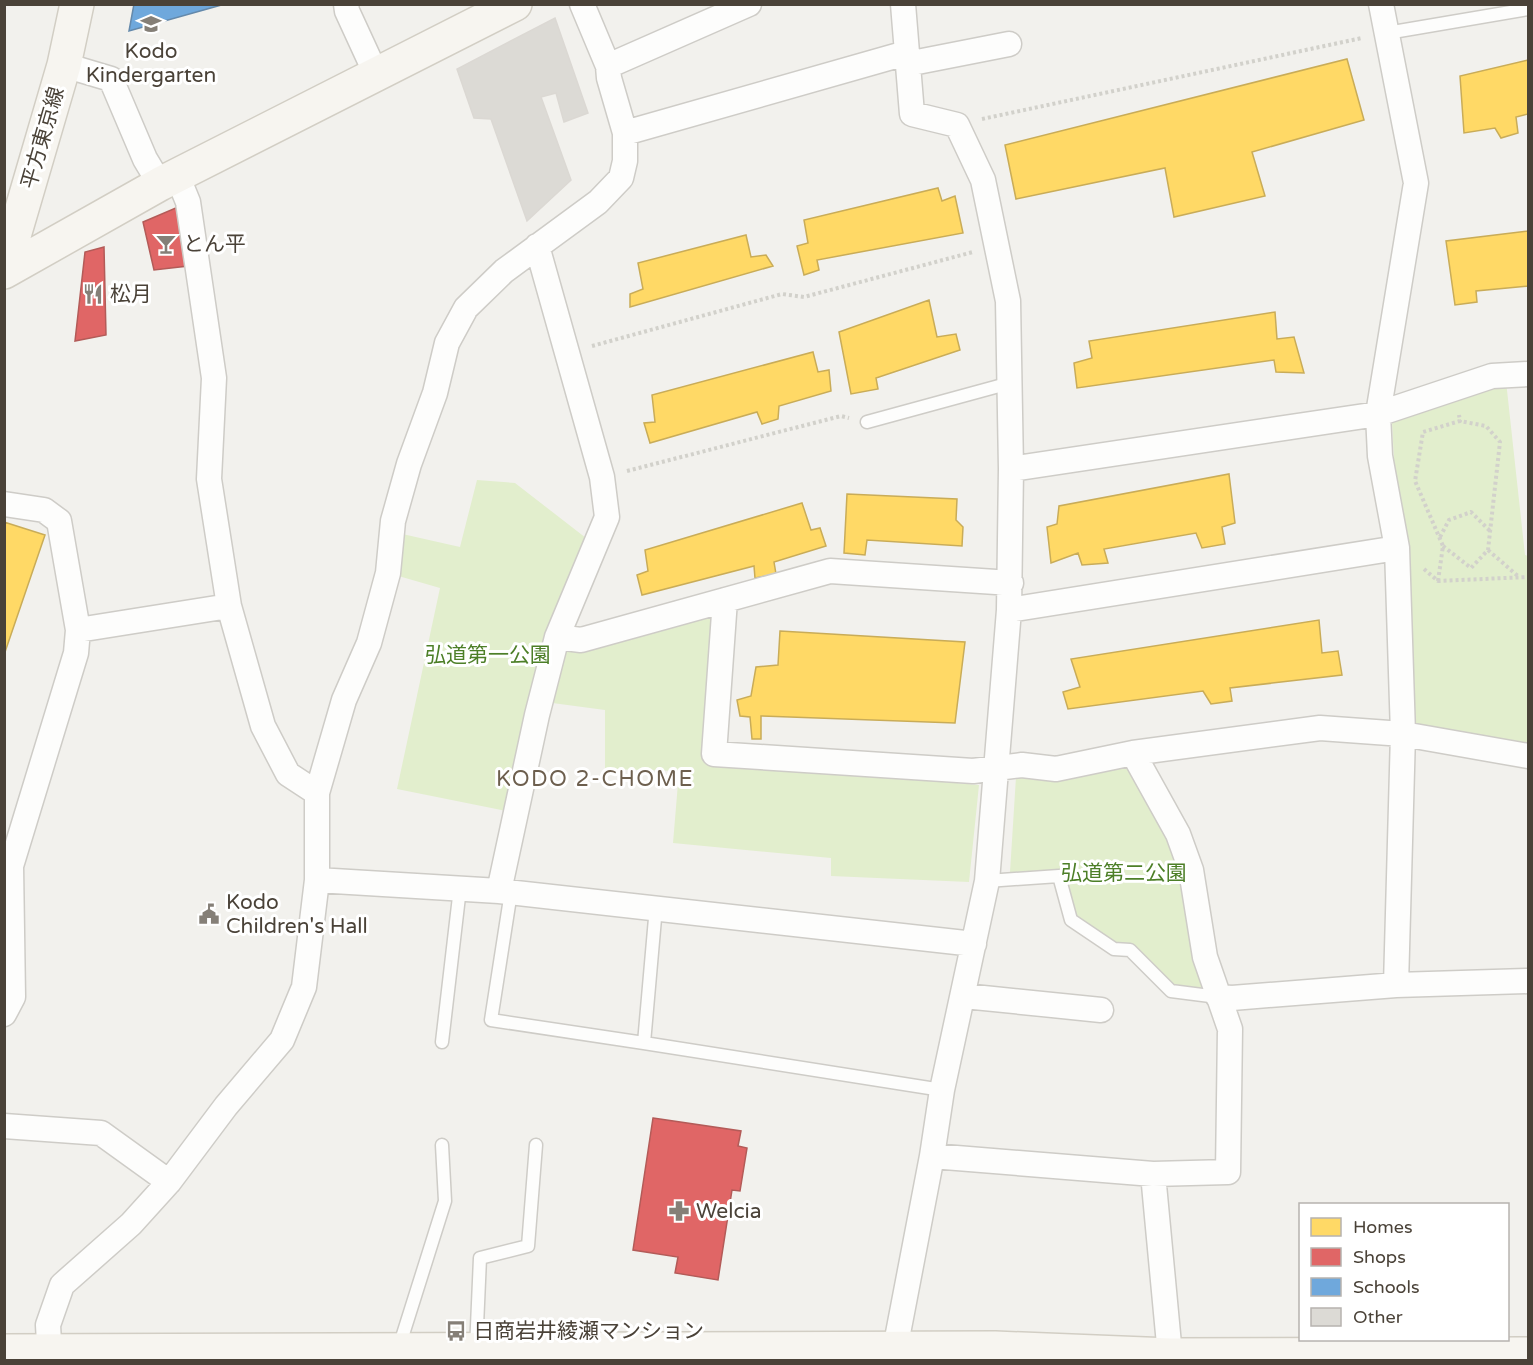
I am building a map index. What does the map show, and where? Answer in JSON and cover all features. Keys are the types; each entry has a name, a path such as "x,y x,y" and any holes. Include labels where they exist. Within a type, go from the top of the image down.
{"street":[{"name":"平方東京線","path":"4,271 64,65 77,4"},
{"path":"346,4 375,74"},
{"path":"4,271 169,180 515,4"},
{"path":"50,1356 48,1325 62,1285 131,1224 170,1182 226,1106 282,1040 304,987 317,879 317,794 344,700 369,644 388,573 393,521 409,465 435,393 447,344 466,308 504,271 598,202 621,178 625,160 626,133 609,78 608,66 582,4"},
{"path":"608,66 749,4"},
{"path":"895,1349 932,1156 942,1090 964,996 987,880 1011,584 1008,301 983,180 957,125 912,114 903,4"},
{"path":"1382,4 1416,183 1378,414 1380,456 1397,548 1403,734 1396,985"},
{"path":"626,133 906,58 1009,44"},
{"path":"64,65 111,79 146,159 188,202 214,378 209,479 229,606 263,726 288,774 317,794"},
{"path":"505,891 537,715 557,637 607,517 602,477 537,246"},
{"path":"1011,469 1378,414 1492,376 1528,374"},
{"path":"4,504 44,510 58,521 78,630 76,653 10,866 13,997 4,1014"},
{"path":"1009,610 1397,548"},
{"path":"557,637 581,640 830,571 1011,584"},
{"path":"725,600 714,754 973,771 1022,765 1056,769 1133,753 1320,728 1403,734 1528,756"},
{"path":"78,630 229,606"},
{"path":"932,1156 1153,1174 1228,1172 1230,1029 1205,957 1191,870 1178,834 1133,753"},
{"path":"317,879 505,891 974,944"},
{"path":"1218,997 1232,998 1396,985 1528,981"},
{"path":"964,996 1101,1010"},
{"path":"4,1126 101,1133 170,1182"},
{"path":"1153,1174 1170,1355"},
{"path":"4,1351 50,1356 476,1350 895,1349 1026,1355 1478,1357 1528,1354"}],"lane":[{"path":"1387,33 1528,9"},
{"path":"867,422 1010,383"},
{"path":"987,880 1059,876 1071,920 1114,949 1131,950 1171,991 1218,997"},
{"path":"441,1042 460,888"},
{"path":"505,891 491,1020 942,1090"},
{"path":"645,1043 656,907"},
{"path":"398,1351 445,1201 442,1145"},
{"path":"476,1350 480,1258 528,1246 536,1145"}],"path":[{"path":"957,125 1387,33"},
{"path":"567,352 782,294 804,297 997,246"},
{"path":"1455,387 1460,421"},
{"path":"602,477 841,416 867,422"},
{"path":"1460,421 1486,426 1500,441 1488,550 1471,568 1443,546 1415,481 1423,432 1460,421"},
{"path":"1439,537 1449,520 1472,512 1490,531"},
{"path":"1438,581 1443,546"},
{"path":"1397,548 1438,581 1528,577"},
{"path":"1488,550 1519,577"}],"green space":[{"path":"1506,381 1525,555 1528,556 1528,748 1408,728 1392,422"},
{"name":"弘道第一公園","path":"477,480 515,483 586,538 548,639 719,613 709,762 979,785 969,882 831,876 831,858 673,843 679,771 605,769 605,710 530,700 511,812 397,789 440,588 395,575 398,533 460,547"},
{"name":"弘道第二公園","path":"1132,767 1179,851 1212,990 1173,987 1075,916 1063,873 1010,872 1016,777 1049,779"}],"building: Homes":[{"path":"1347,59 1364,120 1252,152 1265,196 1174,217 1165,168 1016,199 1005,145"},
{"path":"1528,60 1528,114 1516,117 1518,133 1501,138 1495,128 1464,133 1460,76"},
{"path":"938,188 942,201 955,196 963,233 817,260 819,270 804,275 797,246 808,243 804,220"},
{"path":"1528,231 1528,286 1476,291 1477,302 1455,305 1446,241"},
{"path":"746,235 751,257 766,255 773,266 630,307 630,294 643,289 638,263"},
{"path":"929,300 937,337 956,334 960,350 876,378 878,389 851,394 839,332"},
{"path":"1275,312 1277,339 1294,337 1304,373 1276,372 1274,360 1077,388 1074,363 1092,358 1089,341"},
{"path":"813,352 818,372 829,370 831,391 779,406 778,419 762,424 757,412 650,443 644,423 655,422 652,395"},
{"path":"1229,474 1235,523 1222,527 1225,544 1202,548 1196,533 1104,549 1108,563 1082,565 1078,553 1051,563 1047,527 1057,524 1059,506"},
{"path":"847,494 957,499 956,520 963,527 962,546 867,540 865,555 844,553"},
{"path":"802,503 811,530 820,528 826,546 774,562 776,574 755,578 754,566 642,595 637,575 648,571 645,550"},
{"path":"4,522 45,535 4,655"},
{"path":"1319,620 1322,653 1338,651 1342,675 1230,688 1232,701 1211,704 1203,691 1068,709 1063,692 1080,687 1071,659"},
{"path":"780,631 965,642 955,723 761,716 761,739 752,739 750,717 740,716 737,700 751,696 756,667 778,665"}],"building: Shops":[{"name":"とん平","path":"178,207 188,266 154,270 143,222"},
{"name":"松月","path":"104,247 106,335 75,341 85,252"},
{"path":"653,1118 741,1131 738,1146 747,1148 740,1191 732,1190 718,1280 675,1273 678,1257 633,1250"}],"building: Schools":[{"path":"134,4 225,4 129,31"}],"building: Other":[{"path":"555,18 588,113 564,122 556,93 541,97 571,180 527,221 491,119 474,118 457,69"}],"place":[{"name":"Kodo Kindergarten","path":"151,24"},
{"name":"とん平","path":"166,244"},
{"name":"松月","path":"93,294"},
{"name":"Kodo Children's Hall","path":"209,914"},
{"name":"Welcia","path":"679,1211"},
{"name":"日商岩井綾瀬マンション","path":"456,1331"}],"district":[{"name":"KODO 2-CHOME","path":"595,779"}]}
